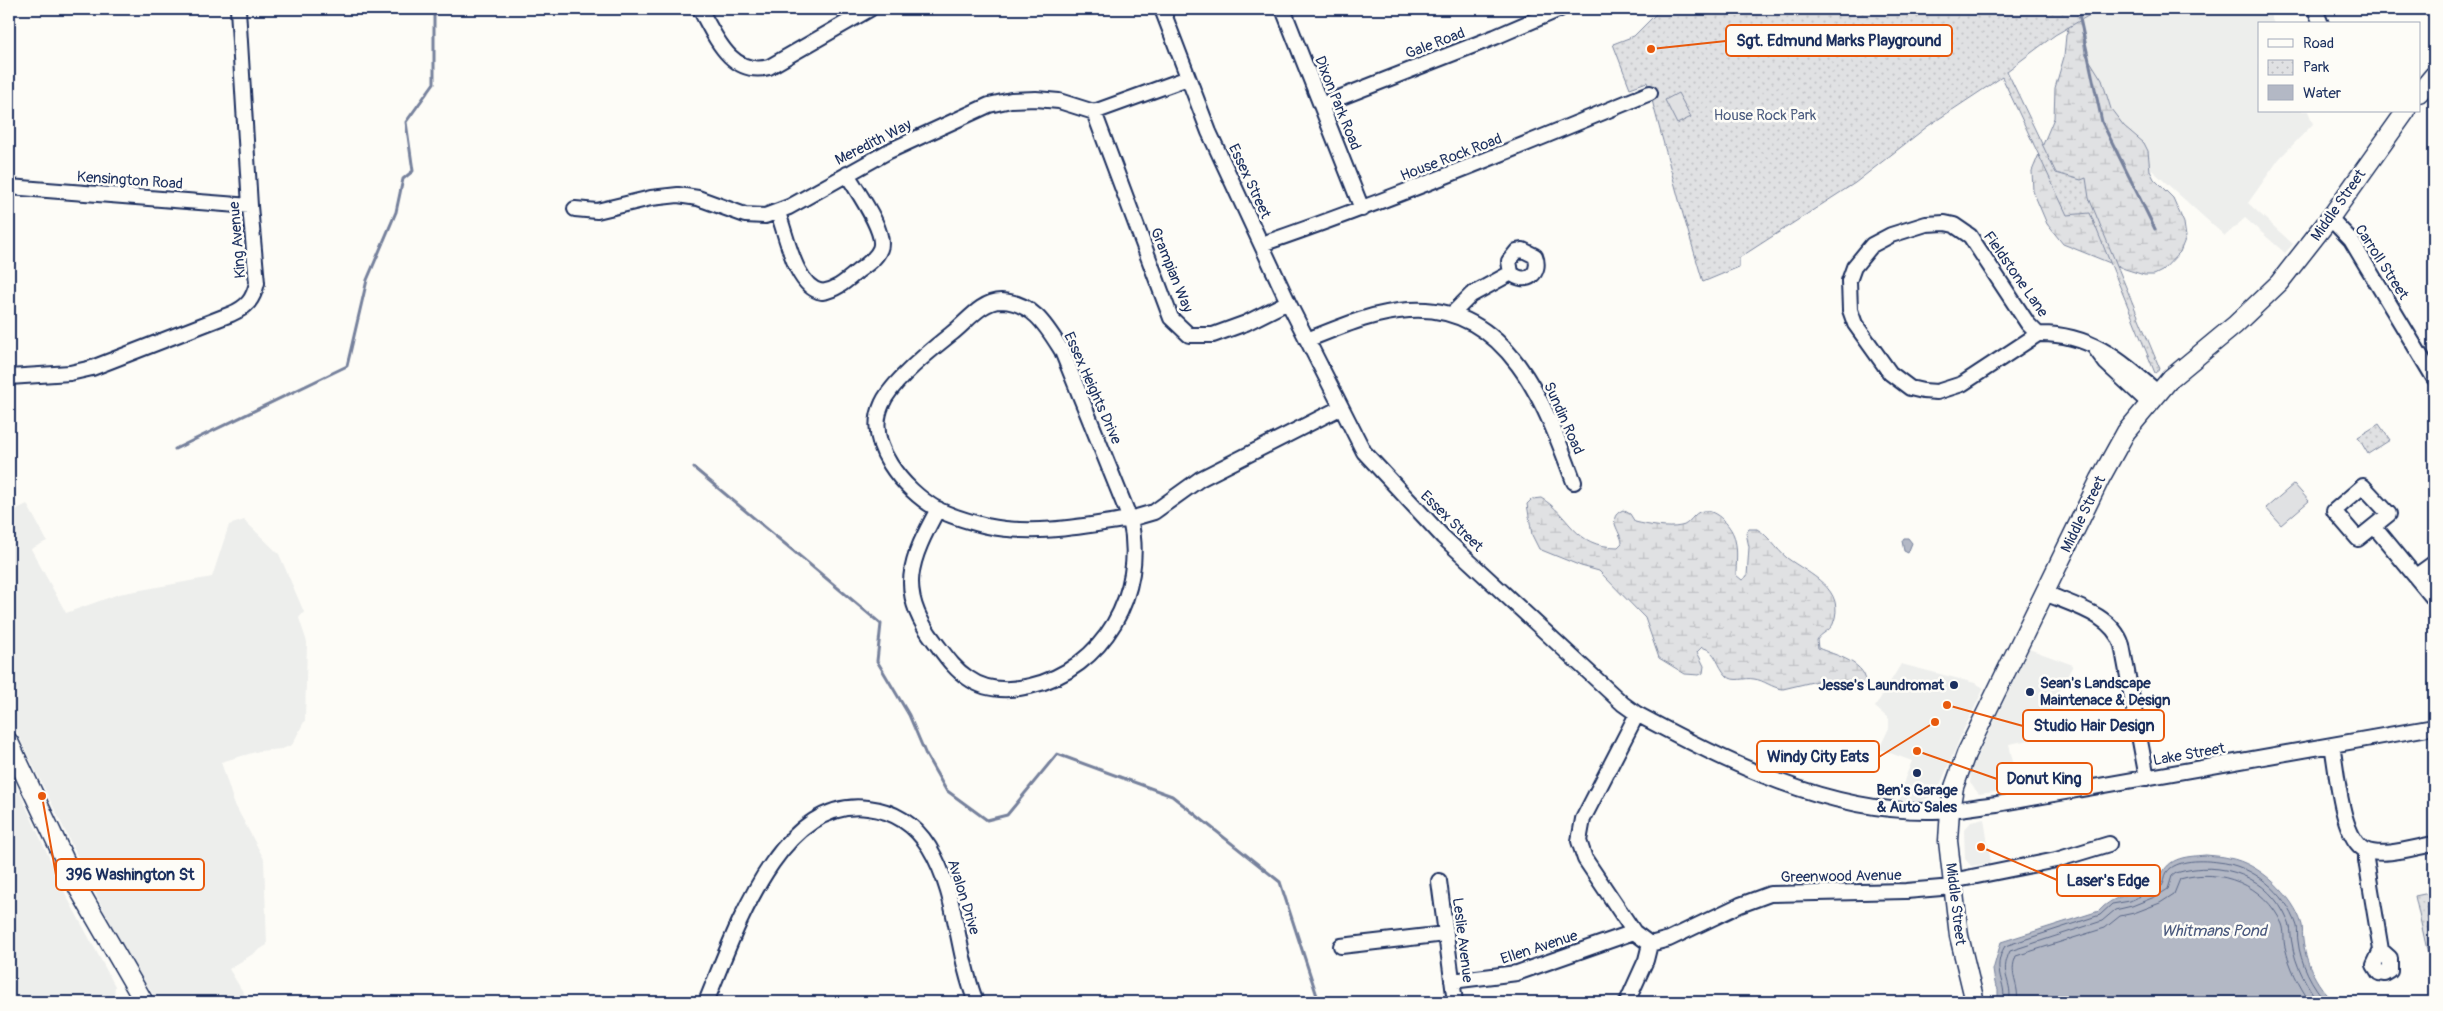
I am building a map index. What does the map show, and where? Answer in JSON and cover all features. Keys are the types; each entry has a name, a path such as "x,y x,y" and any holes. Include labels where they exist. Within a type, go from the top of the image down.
{"main road":[{"path":"2420,93 2434,75"},
{"name":"Middle Street","path":"1975,1002 1962,952 1948,841 1950,810 1961,765 2114,452 2126,432 2153,397 2183,367 2259,303 2300,258 2405,112"},
{"path":"9,742 78,888 144,1002"}],"street":[{"name":"King Avenue","path":"9,377 70,373 92,368 230,314 248,305 255,294 257,282 250,206 238,9"},
{"path":"700,9 726,54 746,67 759,69 769,67 850,14 870,9"},
{"name":"Essex Street","path":"1162,9 1210,132 1288,302 1340,408 1364,452 1408,502 1616,698 1637,714 1743,767 1793,787 1856,803 1895,809 1950,810"},
{"name":"Dixon Park Road","path":"1283,9 1362,208"},
{"name":"Gale Road","path":"1321,105 1560,9"},
{"path":"2315,9 2320,22"},
{"path":"1094,112 1188,78"},
{"name":"House Rock Road","path":"1262,244 1476,165 1650,94"},
{"name":"Meredith Way","path":"574,209 597,211 651,198 678,194 698,198 745,215 765,216 778,213 898,147 989,105 1012,100 1036,99 1058,102 1094,112"},
{"name":"Grampian Way","path":"1094,112 1123,185 1160,293 1171,318 1178,327 1189,335 1213,335 1246,323 1288,302"},
{"path":"778,213 804,281 812,289 822,292 839,286 872,260 879,252 881,243 876,226 847,174"},
{"name":"Kensington Road","path":"9,187 250,206"},
{"name":"Carroll Street","path":"2330,218 2351,240 2434,378"},
{"name":"Fieldstone Lane","path":"2038,334 2028,324 1970,236 1954,225 1945,223 1926,224 1881,239 1862,254 1854,267 1849,281 1850,310 1855,324 1895,378 1910,388 1923,392 1950,390 2038,334 2056,333 2072,336 2096,348 2106,363 2153,397"},
{"path":"1452,314 1471,295 1512,273"},
{"name":"Essex Heights Drive","path":"1130,519 1062,351 1047,327 1032,310 1014,303 999,301 983,306 893,386 882,404 878,419 879,443 901,478 918,496 938,509 988,526 1020,530 1049,530 1130,519 1154,512 1208,474 1340,408"},
{"name":"Sundin Road","path":"1307,340 1355,322 1391,312 1421,309 1452,314 1465,319 1486,332 1518,365 1541,400 1574,482"},
{"path":"938,509 926,532 911,571 911,596 914,605 926,631 954,668 969,679 986,687 1004,690 1043,683 1066,673 1099,646 1110,632 1122,610 1130,586 1134,562 1130,519"},
{"path":"2374,526 2434,598"},
{"path":"2416,576 2434,563"},
{"path":"2045,593 2105,620 2116,630 2122,645 2147,778"},
{"path":"1627,1002 1646,960 1650,944 1634,932 1585,859 1579,834 1583,819 1637,714"},
{"name":"Lake Street","path":"1950,810 2434,728"},
{"path":"2332,745 2348,827 2356,843 2366,850 2388,852 2434,844"},
{"name":"Avalon Drive","path":"706,1002 736,928 768,868 789,842 821,815 832,810 853,806 875,808 902,819 922,837 930,848 944,881 976,1002"},
{"name":"Greenwood Avenue","path":"1650,944 1669,939 1740,905 1770,894 1906,891 1952,884 2056,860 2109,844"},
{"path":"2366,850 2381,950"},
{"name":"Leslie Avenue","path":"1439,881 1455,1002"},
{"name":"Ellen Avenue","path":"1452,981 1517,973 1634,932"},
{"path":"1341,946 1445,934"}],"shaded area":[{"path":"2100,9 2268,9 2273,22 2258,22 2258,112 2308,112 2313,124 2279,159 2248,203 2293,244 2285,253 2245,218 2225,236 2104,127 2070,26"},
{"path":"27,504 47,541 31,549 66,613 119,594 212,577 229,525 244,520 279,554 304,612 299,618 307,642 305,720 292,745 282,749 259,751 221,762 234,803 264,859 267,945 229,969 249,1002 158,1002 132,962 107,917 9,716 9,513"},
{"path":"2029,649 2073,665 2052,706 2040,738 2009,744 2019,789 1979,794 1970,783 1971,770"},
{"path":"1901,664 1975,683 1984,688 1941,783 1929,798 1918,802 1899,801 1912,761 1879,749 1889,728 1889,719 1875,707"},
{"path":"9,769 67,897 115,986 114,997 107,1002 9,1002"},
{"path":"1984,819 1991,863 1971,866 1965,859 1964,830 1971,822"}],"green space":[{"name":"House Rock Park","path":"1661,9 2100,9 2055,35 2007,71 2056,173 2081,180 2086,178 2089,198 2160,369 2155,373 2090,213 2067,215 2002,77 1928,126 1855,183 1739,258 1739,267 1703,282 1647,82 1630,88 1613,44 1634,36"},
{"path":"2080,17 2085,53 2102,80 2111,109 2124,126 2144,143 2148,151 2150,171 2154,179 2173,198 2184,223 2186,237 2180,252 2162,271 2154,275 2144,275 2125,269 2063,244 2047,224 2033,191 2032,171 2054,118 2055,88 2064,57 2066,35 2069,26"},
{"path":"1678,93 1691,117 1677,124 1665,100"},
{"path":"2379,424 2390,440 2368,454 2358,437"},
{"path":"2294,484 2309,501 2281,525 2266,508"},
{"path":"1541,498 1551,505 1581,536 1603,546 1618,547 1622,543 1615,525 1615,517 1623,510 1630,514 1635,522 1670,527 1684,525 1703,511 1713,513 1723,520 1734,535 1736,544 1736,575 1742,580 1747,576 1749,547 1746,533 1749,529 1757,529 1787,558 1824,584 1830,592 1835,601 1836,612 1832,626 1817,640 1818,648 1841,657 1856,666 1862,671 1866,687 1852,689 1821,680 1783,689 1758,680 1733,679 1723,672 1714,655 1702,647 1697,652 1704,666 1703,673 1699,675 1685,674 1659,658 1645,618 1599,571 1581,566 1539,549 1532,535 1527,504 1532,499"},
{"path":"2434,892 2434,954 2429,959 2415,896"}],"water":[{"path":"1904,538 1908,538 1912,543 1908,553 1904,551 1902,541"},
{"name":"Whitmans Pond","path":"2206,855 2221,856 2252,866 2274,882 2283,892 2298,914 2302,925 2306,957 2314,975 2324,991 2337,1002 1992,1002 1998,1001 1998,989 1993,970 2001,942 2099,911 2119,897 2159,882 2166,868 2176,860"}],"waterway":[{"path":"175,449 347,366 367,280 396,212 403,179 413,171 406,122 434,83 434,9"},
{"path":"2078,9 2102,122 2155,229"},
{"path":"694,468 881,624 877,661 909,715 926,755 946,790 987,820 1007,815 1057,754 1172,796 1280,882 1319,1002"}],"place":[{"name":"Sgt. Edmund Marks Playground","path":"1651,49"},
{"name":"Jesse's Laundromat","path":"1954,685"},
{"name":"Sean's Landscape Maintenace & Design","path":"2030,692"},
{"name":"Studio Hair Design","path":"1947,705"},
{"name":"Windy City Eats","path":"1935,722"},
{"name":"Donut King","path":"1917,751"},
{"name":"Ben's Garage & Auto Sales","path":"1917,773"},
{"name":"396 Washington St","path":"42,796"},
{"name":"Laser's Edge","path":"1981,847"}]}
